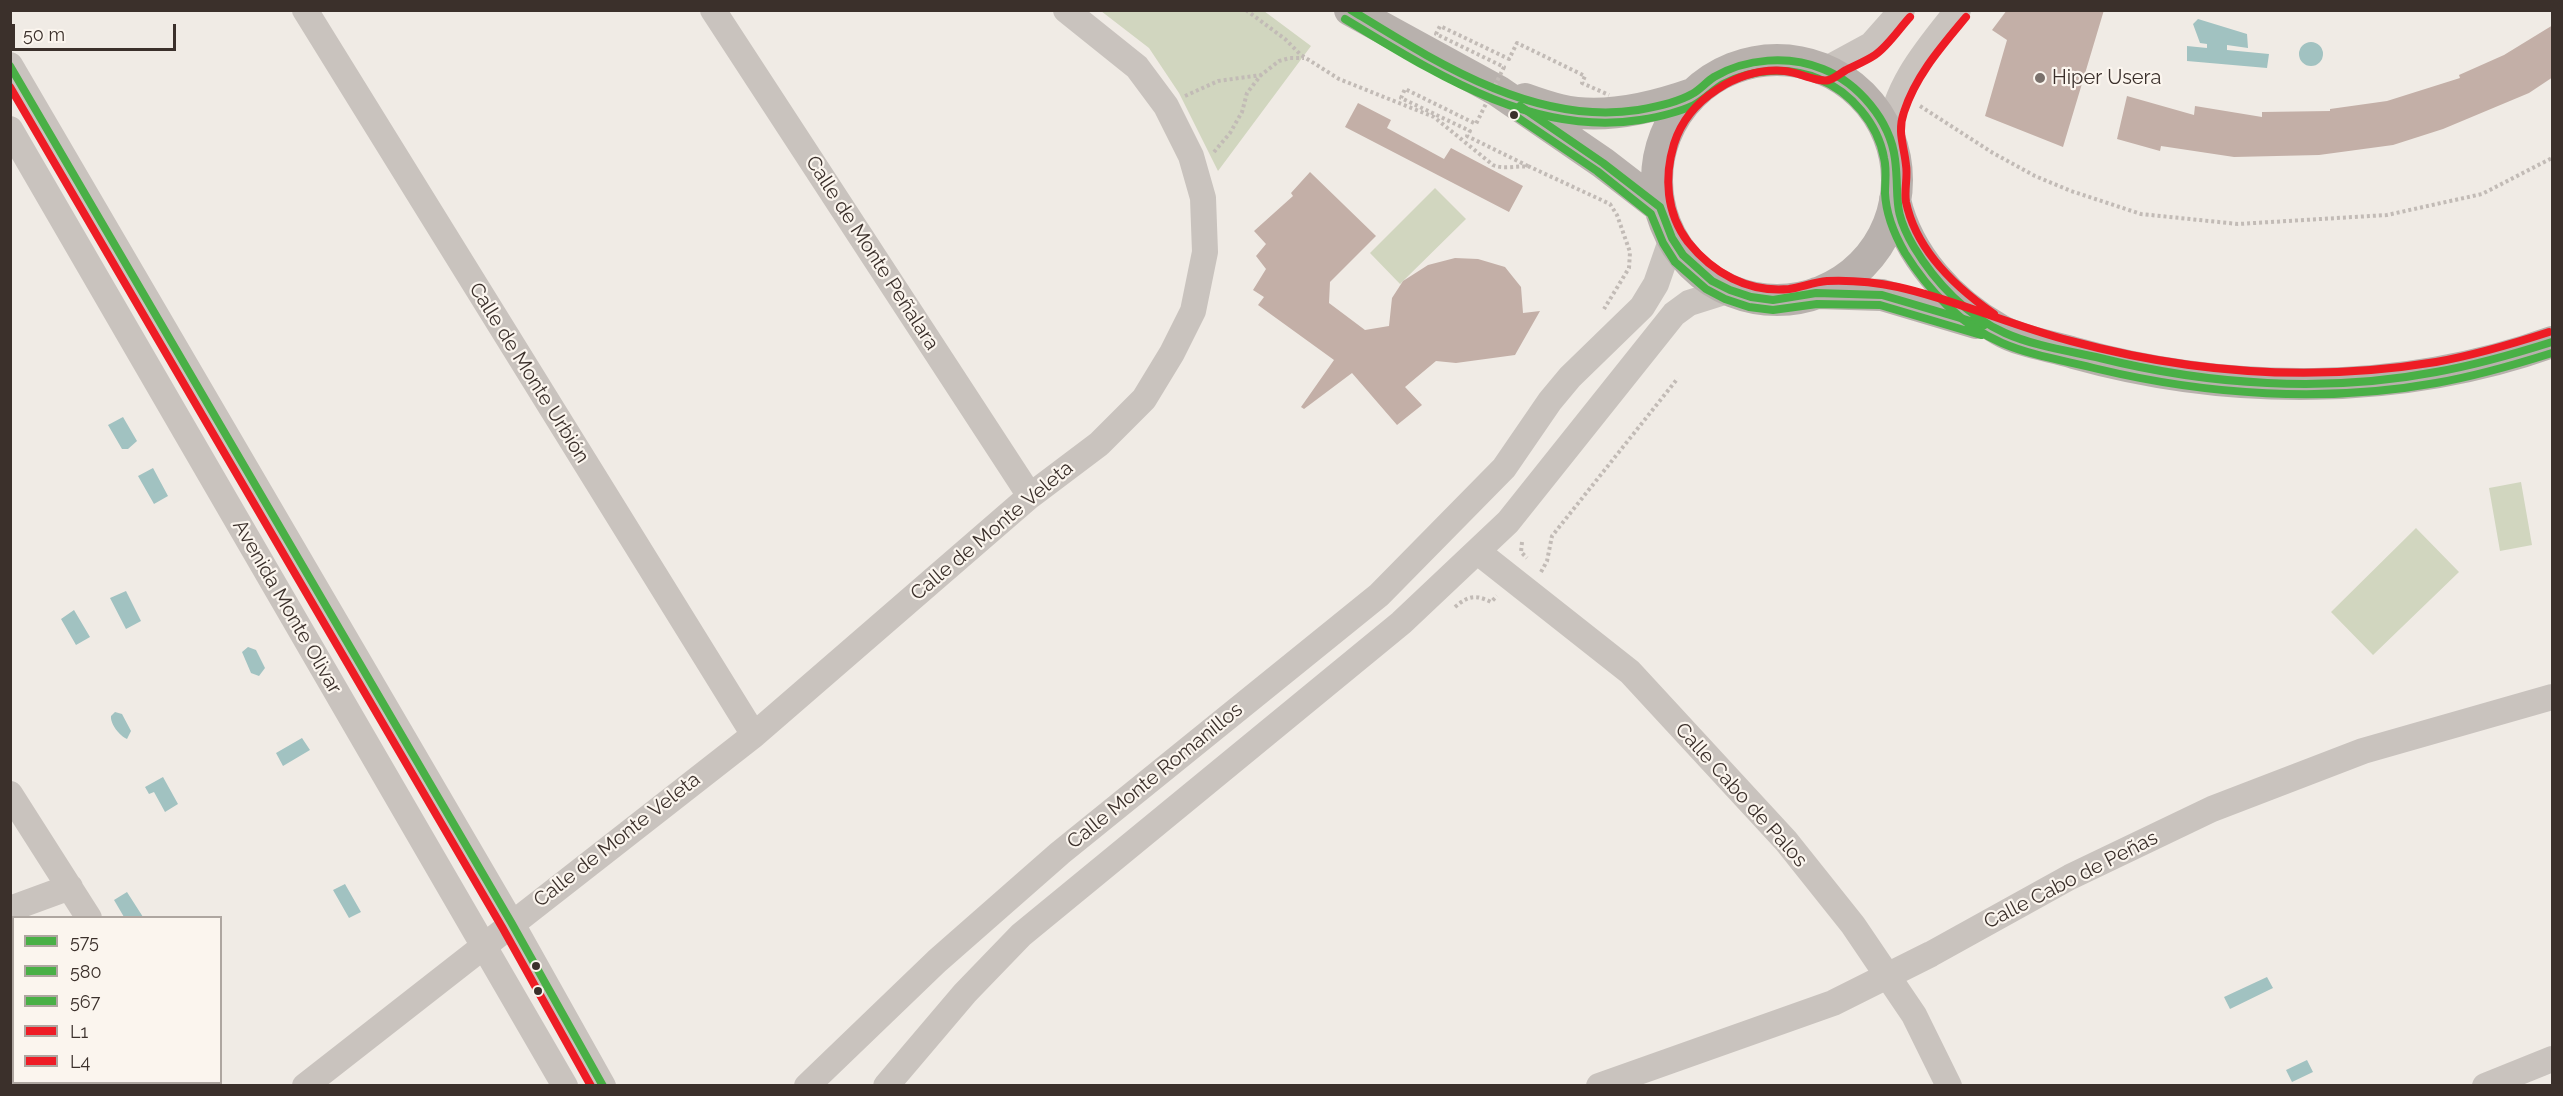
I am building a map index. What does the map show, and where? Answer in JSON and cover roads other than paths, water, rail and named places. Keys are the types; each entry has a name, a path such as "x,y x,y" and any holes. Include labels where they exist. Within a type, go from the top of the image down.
{"main road":[{"path":"1350,10 1498,91 1603,163 1660,207"},
{"path":"1779,60 1803,62 1826,70 1846,82 1863,97 1878,115 1889,136 1896,167 1895,200 1884,232 1876,247 1860,267 1839,282 1816,293 1773,300 1751,297 1730,290 1696,269 1672,238 1660,207 1657,177 1661,146 1668,127 1692,94 1711,79 1732,68 1755,62 1779,60"},
{"path":"1498,91 1562,111 1603,113 1647,107 1692,94"},
{"path":"1895,200 1906,234 1932,274 1978,316 2003,332"},
{"path":"1816,293 1882,295 2093,358 2160,373 2240,382 2319,383 2385,379 2468,366 2553,342"}],"street":[{"name":"Calle de Monte Urbión","path":"304,10 753,735"},
{"name":"Calle de Monte Peñalara","path":"713,10 1030,496"},
{"name":"Calle de Monte Veleta","path":"305,1086 511,922 753,735 1030,496 1099,444 1144,399 1172,353 1193,311 1205,252 1203,198 1191,156 1167,107 1137,67 1066,10"},
{"path":"1826,70 1871,45 1902,10"},
{"path":"1889,136 1896,104 1908,78 1921,56 1958,10"},
{"name":"Avenida Monte Olivar","path":"10,65 511,922 603,1086"},
{"name":"Avenida Monte Olivar","path":"10,129 565,1086"},
{"name":"Calle Monte Romanillos","path":"807,1086 937,961 1060,853 1379,595 1504,468 1550,401 1570,377 1642,307 1656,284 1672,238"},
{"name":"Calle Monte Romanillos","path":"886,1086 965,993 1021,935 1392,630 1478,552 1508,522 1674,314 1689,303 1730,290"},
{"path":"187,433 216,417"},
{"path":"215,483 245,466"},
{"path":"1504,468 1523,470 1529,478 1532,491"},
{"name":"Calle Cabo de Palos","path":"1478,552 1630,672 1786,842 1853,925 1914,1015 1949,1086"},
{"path":"1411,562 1409,570 1412,579 1430,596"},
{"name":"Calle Cabo de Peñas","path":"1599,1086 1833,1003 1888,977 2070,878 2212,809 2363,752 2553,698"},
{"path":"10,794 88,916"},
{"path":"10,909 70,887"},
{"path":"2485,1086 2553,1059"}],"water":[{"path":"2198,19 2247,34 2248,48 2227,45 2227,50 2269,54 2267,68 2187,61 2187,46 2207,48 2207,44 2200,43 2193,24"},
{"path":"2311,42 2319,46 2323,54 2319,62 2311,66 2303,62 2299,54 2303,46"},
{"path":"123,417 137,441 128,449 122,449 108,425"},
{"path":"153,468 168,496 154,504 138,476"},
{"path":"126,591 141,621 126,629 110,598"},
{"path":"74,610 90,637 76,645 61,619"},
{"path":"248,647 256,650 265,668 259,676 251,673 242,652"},
{"path":"115,712 122,714 131,731 127,739 112,723 111,716"},
{"path":"302,738 310,750 283,766 276,753"},
{"path":"163,777 178,804 165,812 154,792 149,794 145,787"},
{"path":"345,884 361,912 349,918 333,890"},
{"path":"127,892 142,916 123,916 114,900"},
{"path":"2267,977 2273,988 2230,1009 2224,997"},
{"path":"2307,1060 2313,1072 2292,1082 2286,1070"}],"place":[{"name":"Hiper Usera","path":"2040,78"}]}
